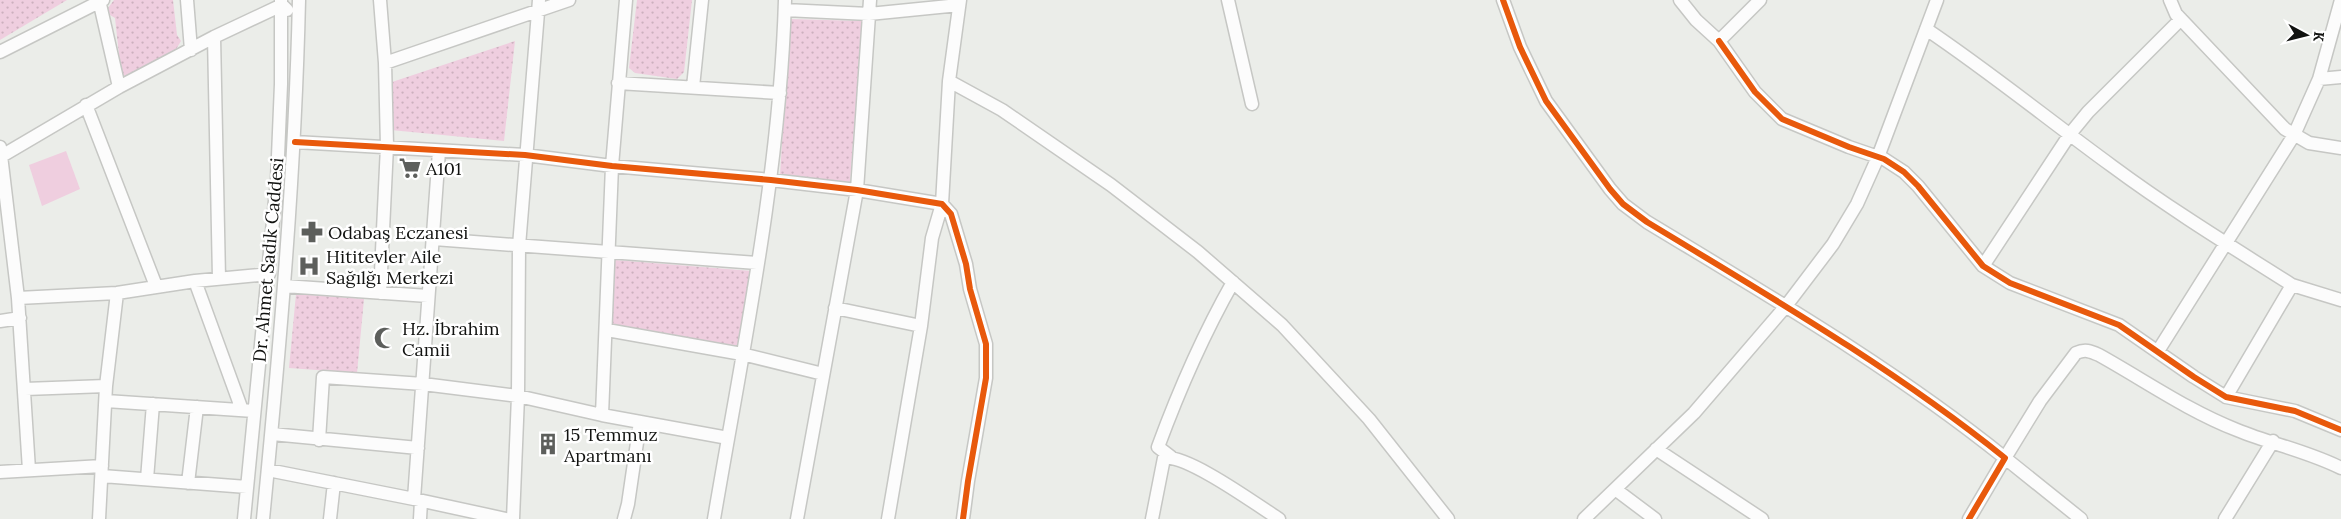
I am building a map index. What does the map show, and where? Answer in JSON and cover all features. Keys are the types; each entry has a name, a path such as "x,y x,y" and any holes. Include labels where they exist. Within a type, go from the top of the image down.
{"street":[{"path":"186,0 192,50"},
{"path":"380,0 385,63 387,146 380,293"},
{"path":"385,63 538,5 569,0"},
{"path":"602,415 607,330 612,166 626,0"},
{"path":"693,87 702,0"},
{"path":"797,519 857,190 870,0"},
{"path":"1228,0 1252,104"},
{"path":"1503,0 1520,47 1546,101 1593,168 1623,204 1646,222 1786,306 1971,430 2081,519"},
{"path":"1680,0 1696,20 1719,41 1755,92 1782,118 1849,147 1878,157 1904,172 1918,186 1982,266 2010,283 2119,325 2226,397 2294,411 2341,430"},
{"path":"1719,41 1760,0"},
{"path":"1584,519 1694,413 1786,306 1833,244 1857,204 1878,157 1937,0"},
{"path":"2170,0 2176,14 2285,129 2309,143 2341,148"},
{"path":"2158,351 2294,135 2319,79 2341,0"},
{"path":"0,52 100,1 120,87"},
{"path":"29,470 20,318 1,153 86,105 282,1 287,10 291,11 297,8 299,2"},
{"name":"Dr. Ahmet Sadık Caddesi","path":"244,519 247,487 248,411 269,274 277,180 282,1"},
{"name":"Dr. Ahmet Sadık Caddesi","path":"264,519 295,142 299,2"},
{"path":"714,519 771,180 780,93 785,5 869,14 960,2 950,82 942,204 932,238 921,326 888,519"},
{"path":"514,519 518,396 519,246 538,5"},
{"path":"1982,266 2070,134 2088,112 2181,19"},
{"path":"1926,29 1983,68 2070,134 2201,228 2292,285 2341,300"},
{"path":"214,37 219,278"},
{"path":"2319,79 2341,77"},
{"path":"618,82 780,93"},
{"path":"950,82 1002,110 1050,142 1190,246 1282,325 1369,419 1448,519"},
{"path":"86,105 156,286"},
{"path":"295,142 525,155 612,166 771,180 857,190 942,204 951,214 986,344 986,378 963,519"},
{"path":"420,519 418,448 439,151"},
{"path":"434,239 756,263"},
{"path":"18,298 117,293 219,278 269,274"},
{"path":"106,401 248,411 195,281"},
{"path":"1232,282 1206,329 1177,395 1158,447 1171,456 1198,468 1279,519"},
{"path":"2226,397 2292,285"},
{"path":"284,286 428,296"},
{"path":"99,519 106,386 117,293"},
{"path":"835,308 921,326"},
{"path":"0,321 20,318"},
{"path":"607,330 742,354 822,374"},
{"path":"1969,519 2040,401 2076,353 2082,350 2088,350 2099,355 2200,414 2238,430 2320,457 2341,468"},
{"path":"320,440 324,377 423,384 518,396 602,415 728,438"},
{"path":"25,389 106,386"},
{"path":"147,479 154,404"},
{"path":"188,483 196,407"},
{"path":"624,519 628,504 640,422"},
{"path":"272,434 418,448"},
{"path":"2225,519 2273,441"},
{"path":"1656,449 1762,519"},
{"path":"1152,519 1164,458 1171,456"},
{"path":"0,472 29,470 102,471 147,479 247,487"},
{"path":"268,470 506,519"},
{"path":"330,519 334,483"},
{"path":"1615,489 1655,519"}],"shaded area":[{"path":"0,0 67,0 0,40"},
{"path":"114,0 173,0 177,35 181,41 175,51 126,77 121,73 115,18 110,15 108,8"},
{"path":"637,0 692,0 684,72 677,79 635,73 629,68"},
{"path":"790,19 862,21 850,182 780,175"},
{"path":"515,41 504,141 391,130 392,82"},
{"path":"66,151 80,189 42,206 29,165"},
{"path":"615,260 752,271 738,346 611,325"},
{"path":"296,294 364,299 357,373 289,368"}],"cycle path":[{"path":"1503,0 1520,47 1546,101 1623,204 1647,222 1875,363 2005,458 1969,519"},
{"path":"1719,41 1755,92 1782,119 1849,147 1884,159 1904,172 1918,186 1983,266 2010,283 2119,325 2226,397 2295,411 2341,430"},
{"path":"295,142 525,155 612,166 771,180 857,190 942,204 951,214 986,344 986,378 963,519"}],"place":[{"name":"A101","path":"410,168"},
{"name":"Odabaş Eczanesi","path":"312,232"},
{"name":"Hititevler Aile Sağılğı Merkezi","path":"309,266"},
{"name":"Hz. İbrahim Camii","path":"385,338"},
{"name":"15 Temmuz Apartmanı","path":"548,444"}]}
